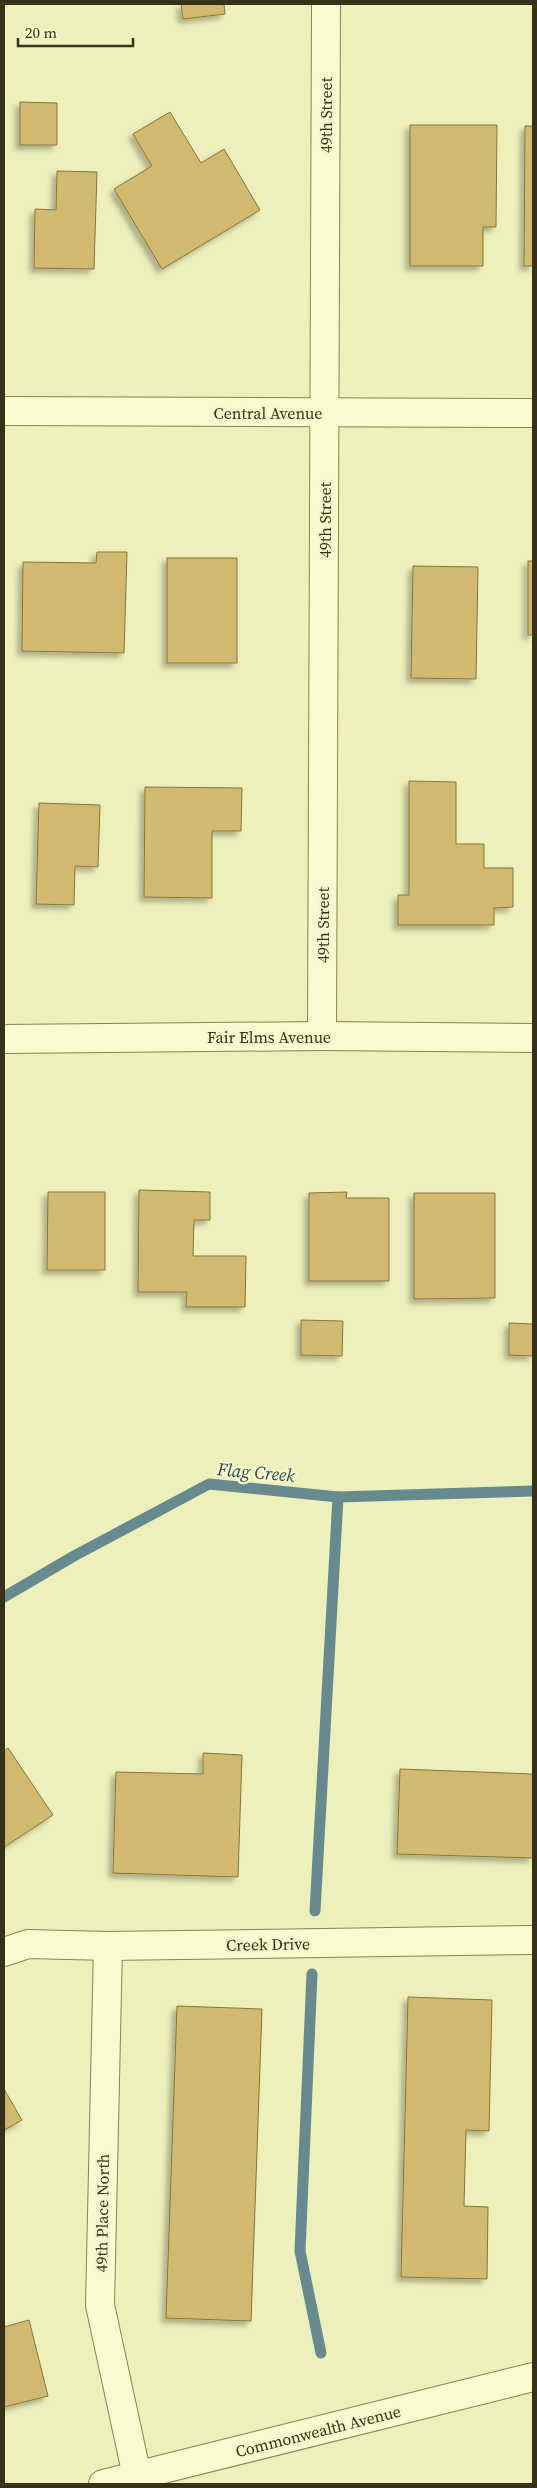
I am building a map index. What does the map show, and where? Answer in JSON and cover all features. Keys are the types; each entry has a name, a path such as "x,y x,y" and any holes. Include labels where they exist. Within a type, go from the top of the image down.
{"street":[{"name":"49th Street","path":"322,1036 326,414 326,4"},
{"name":"Central Avenue","path":"4,411 326,414 533,413"},
{"name":"Fair Elms Avenue","path":"4,1039 322,1036 533,1038"},
{"name":"Creek Drive","path":"4,1952 28,1944 108,1946 533,1940"},
{"name":"49th Place North","path":"108,1946 100,2305 137,2476"},
{"name":"Commonwealth Avenue","path":"103,2484 533,2378"}],"building":[{"path":"181,4 224,4 225,14 183,19"},
{"path":"20,102 57,103 57,145 20,145"},
{"path":"170,112 201,163 224,149 260,210 162,269 114,189 152,166 133,134"},
{"path":"410,125 497,125 496,227 483,227 483,266 410,266"},
{"path":"525,126 533,126 533,266 524,266"},
{"path":"57,171 97,172 94,269 34,268 35,209 56,210"},
{"path":"97,552 127,552 124,653 22,651 23,562 96,563"},
{"path":"167,558 237,558 237,663 167,663"},
{"path":"528,561 533,561 533,635 528,635"},
{"path":"413,566 478,567 476,679 411,678"},
{"path":"409,781 456,782 456,844 484,844 484,868 513,868 513,907 494,908 494,925 398,925 398,895 409,895"},
{"path":"145,787 242,788 241,831 212,831 212,898 144,897"},
{"path":"39,803 100,805 98,867 75,866 74,905 36,904"},
{"path":"139,1190 210,1192 210,1220 194,1220 193,1256 246,1256 245,1307 186,1307 187,1292 138,1292"},
{"path":"48,1192 105,1192 105,1270 47,1270"},
{"path":"347,1192 346,1198 389,1198 389,1281 309,1281 309,1193"},
{"path":"414,1193 495,1193 495,1298 414,1299"},
{"path":"301,1320 343,1321 342,1356 301,1355"},
{"path":"509,1323 533,1324 533,1356 509,1355"},
{"path":"8,1748 53,1815 4,1847 4,1751"},
{"path":"203,1753 242,1755 238,1877 113,1873 116,1772 203,1774"},
{"path":"400,1769 533,1774 533,1858 397,1854"},
{"path":"408,1997 492,2000 489,2131 466,2130 464,2206 488,2207 487,2279 401,2277"},
{"path":"177,2006 262,2009 251,2321 166,2318"},
{"path":"4,2089 22,2120 4,2130"},
{"path":"29,2320 48,2396 4,2407 4,2327"}],"waterway":[{"name":"Flag Creek","path":"4,1597 74,1556 209,1484 338,1497 533,1491"},
{"path":"315,1911 338,1497"},
{"path":"312,1974 300,2251 321,2353"}]}
